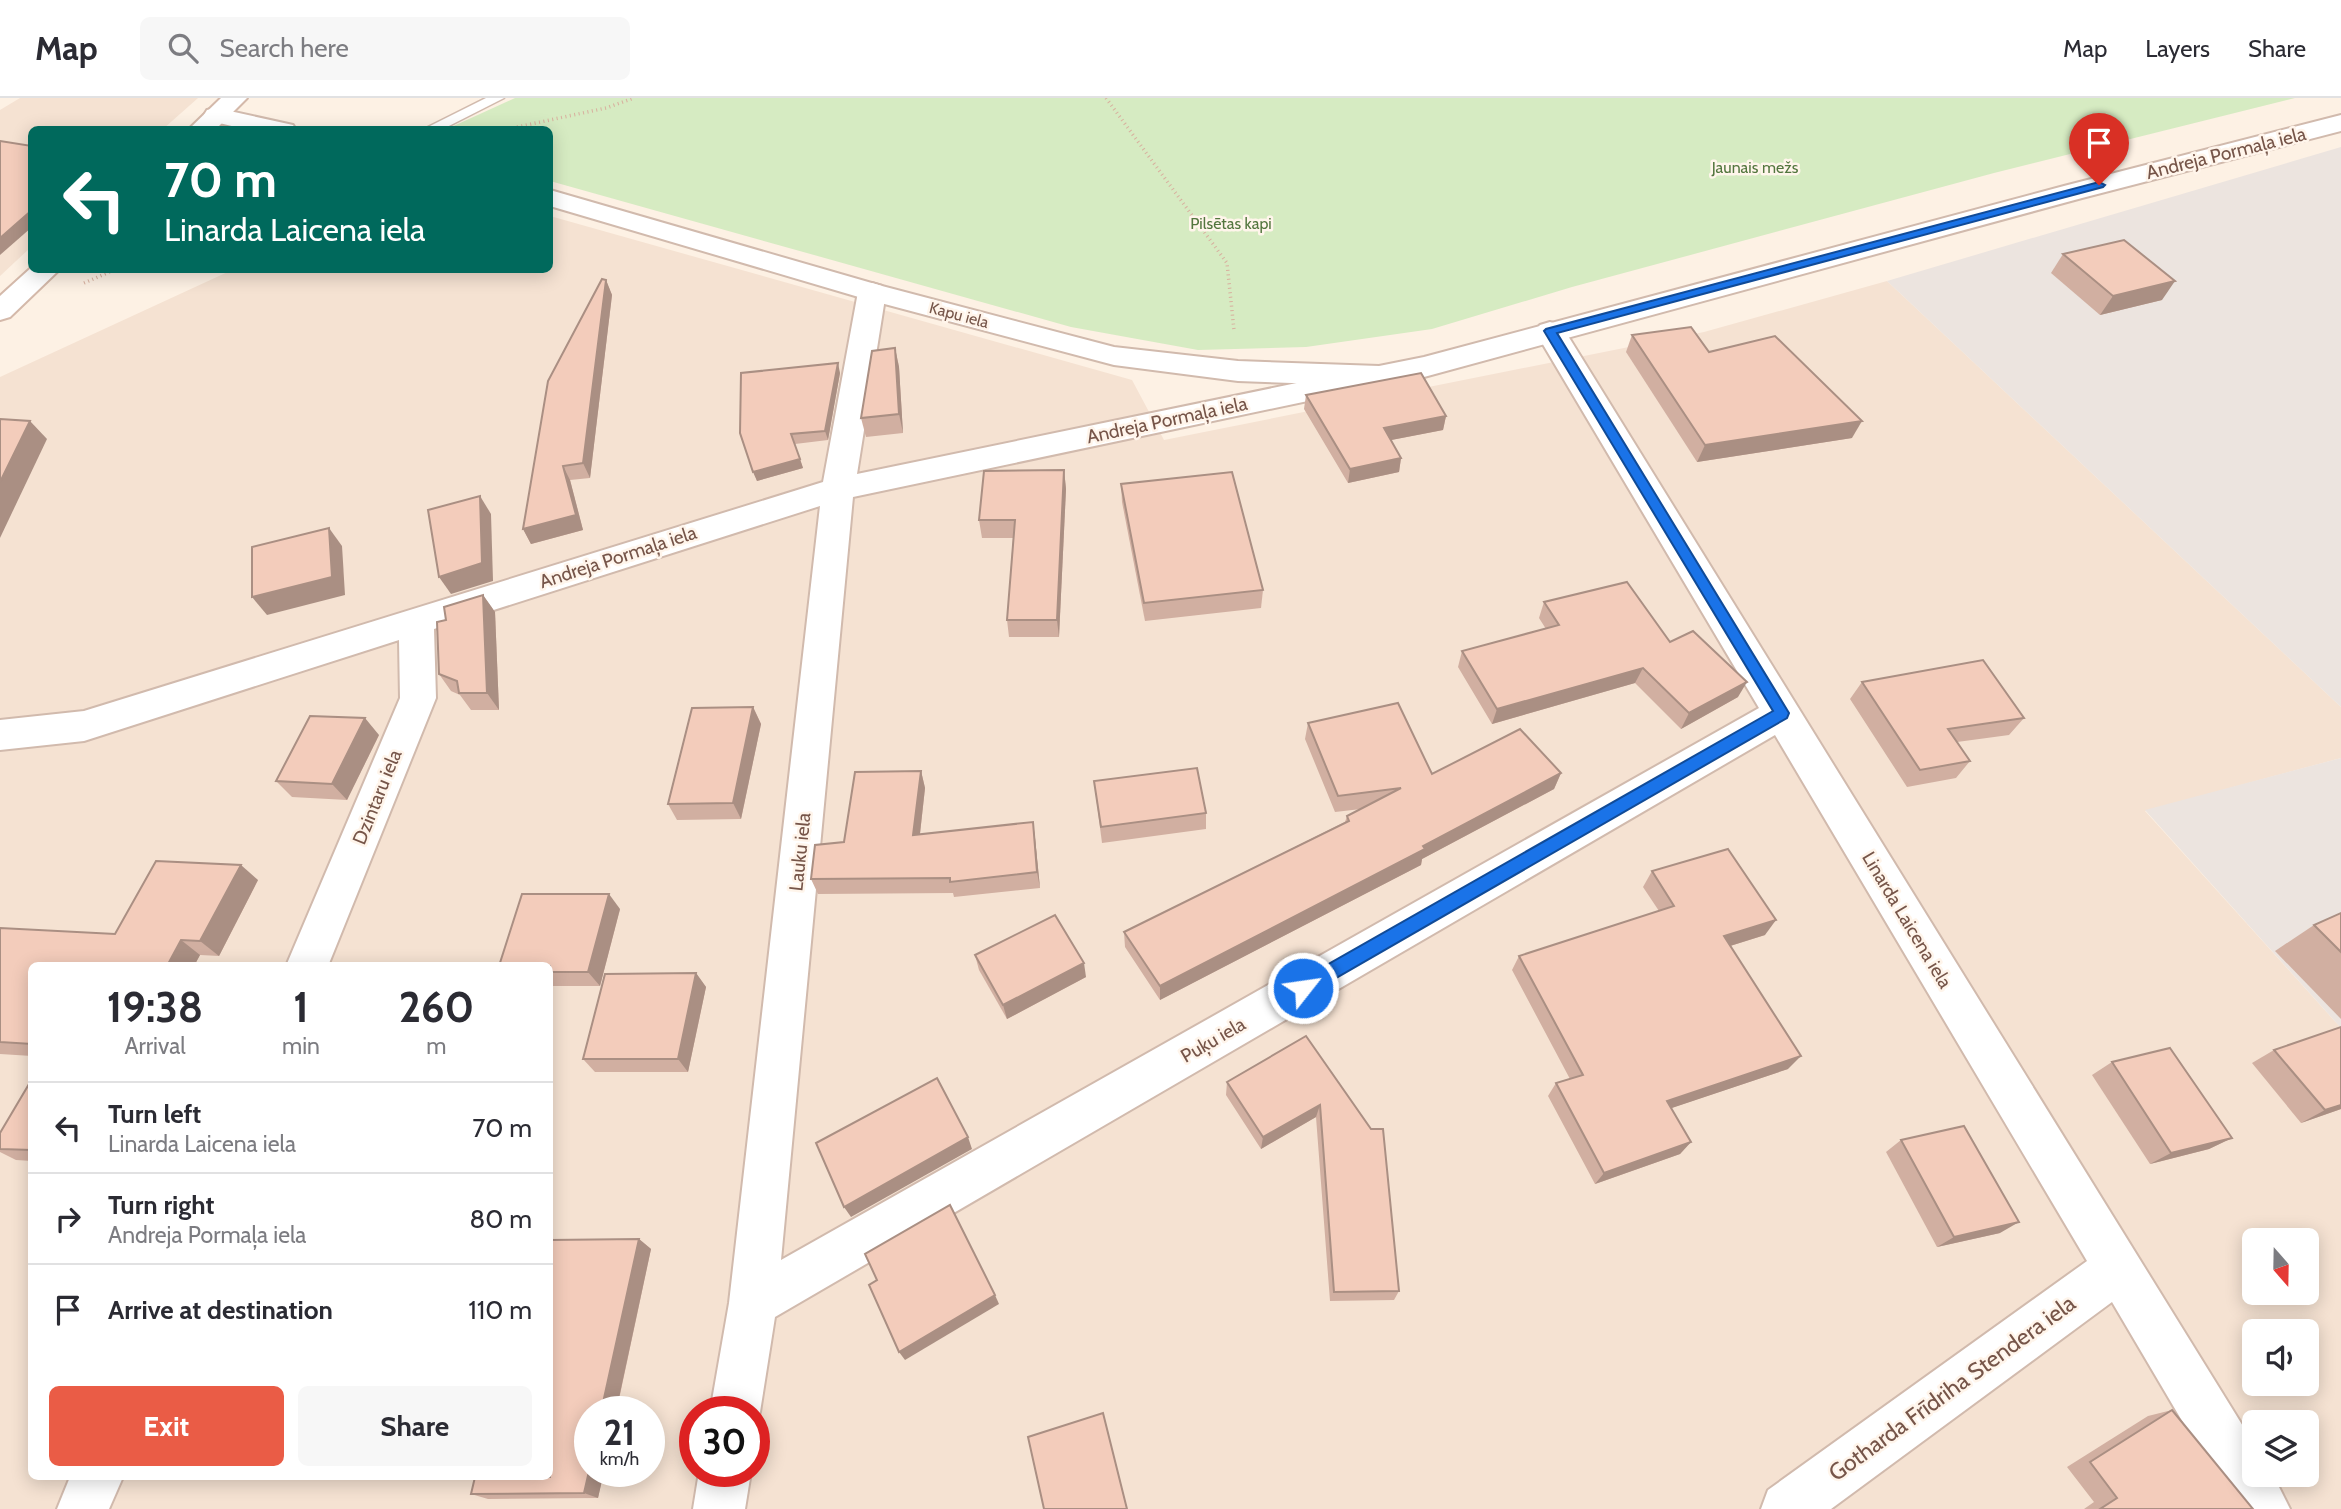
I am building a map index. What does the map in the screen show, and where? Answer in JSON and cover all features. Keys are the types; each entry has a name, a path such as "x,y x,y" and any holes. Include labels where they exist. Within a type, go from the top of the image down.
{"street":[{"path":"208,122 235,98"},
{"path":"208,122 246,126"},
{"name":"Andreja Pormaļa iela","path":"0,735 84,726 838,489 1424,367 1550,331 2341,123"},
{"name":"Kapu iela","path":"553,199 872,292 1114,356 1238,371 1379,376"},
{"path":"0,311 42,273"},
{"name":"Lauku iela","path":"738,1396 753,1303 838,489 872,292"},
{"name":"Linarda Laicena iela","path":"1550,331 2264,1509"},
{"name":"Dzintaru iela","path":"309,962 418,698 416,621"},
{"name":"Puķu iela","path":"753,1303 1782,713"},
{"name":"Gotharda Frīdriha Stendera iela","path":"1787,1509 2118,1268"},
{"path":"83,1509 96,1480"},
{"path":"719,1509 723,1487"}],"lane":[{"path":"438,126 498,98"}],"path":[{"path":"520,126 542,118 621,104 634,98"},
{"path":"1106,98 1227,263 1234,330"},
{"path":"81,284 107,273"}],"shaded area":[{"path":"20,98 198,98 166,126 28,126 28,250 0,276 0,110"},
{"path":"2341,147 2341,707 1887,281"},
{"path":"553,217 1132,380 1164,440 1704,332 1887,281 2341,707 2341,758 2145,811 2341,1028 2341,1509 0,1509 0,377 225,273 553,273"},
{"path":"2341,758 2341,1028 2145,810"}],"green space":[{"name":"Pilsētas kapi","path":"515,98 2295,98 1994,173 1572,287 1432,329 1306,347 1198,350 1071,327 553,182 553,126 454,126"}],"building":[{"path":"0,141 28,145 28,214 0,238"},
{"path":"2124,240 2175,281 2113,296 2063,254"},
{"path":"602,279 606,280 583,463 563,466 576,515 523,529 548,381"},
{"path":"1691,327 1709,352 1775,336 1862,421 1705,445 1632,335"},
{"path":"895,348 899,414 861,418 872,351"},
{"path":"838,363 825,431 791,434 800,459 753,472 740,433 741,373"},
{"path":"1421,373 1446,416 1384,428 1401,458 1350,469 1306,395"},
{"path":"0,419 30,421 0,482"},
{"path":"1064,470 1057,620 1007,620 1015,520 979,520 984,471"},
{"path":"1232,472 1263,590 1144,603 1121,484"},
{"path":"480,496 482,563 439,577 428,510"},
{"path":"329,528 332,577 252,597 252,547"},
{"path":"1627,582 1670,642 1693,631 1747,682 1689,713 1643,668 1497,709 1462,651 1559,625 1544,602"},
{"path":"483,595 487,693 459,693 457,681 439,674 437,622 446,620 444,607"},
{"path":"1983,660 2024,718 1948,729 1970,761 1920,770 1862,682"},
{"path":"1398,703 1432,774 1520,729 1561,773 1423,846 1425,849 1160,986 1124,932 1349,821 1347,816 1401,788 1338,796 1308,723"},
{"path":"753,707 733,803 668,804 692,708"},
{"path":"310,716 365,718 332,784 276,781"},
{"path":"1197,768 1206,813 1101,827 1094,781"},
{"path":"921,771 913,835 1033,822 1037,872 950,882 950,878 811,879 815,845 844,842 855,772"},
{"path":"1728,849 1776,920 1724,936 1801,1056 1667,1101 1691,1142 1604,1173 1556,1083 1583,1075 1519,956 1674,906 1652,871"},
{"path":"156,861 241,865 200,941 181,940 169,962 28,962 28,1044 0,1042 0,928 115,934"},
{"path":"522,894 609,894 588,972 553,972 553,962 500,962"},
{"path":"2341,913 2341,952 2314,925"},
{"path":"1055,915 1084,963 1003,1005 975,955"},
{"path":"696,973 678,1059 583,1059 605,974"},
{"path":"2341,1027 2341,1105 2325,1110 2274,1050"},
{"path":"1306,1036 1371,1129 1383,1129 1399,1291 1334,1292 1320,1105 1263,1137 1227,1082"},
{"path":"2170,1048 2232,1138 2171,1153 2112,1062"},
{"path":"937,1078 968,1137 844,1207 816,1143"},
{"path":"28,1086 28,1150 0,1149 0,1133"},
{"path":"1964,1126 2019,1222 1954,1237 1901,1140"},
{"path":"950,1205 995,1295 899,1352 869,1285 877,1280 865,1254"},
{"path":"639,1239 605,1396 574,1396 574,1487 585,1487 584,1493 471,1494 474,1480 553,1480 553,1240"},
{"path":"2172,1410 2253,1509 2100,1509 2117,1498 2090,1462"},
{"path":"1103,1413 1127,1509 1044,1509 1028,1437"}],"route":[{"path":"1303,988 1782,713 1550,331 2099,185"}],"park label":[{"name":"Jaunais mežs","path":"1755,167"}]}
